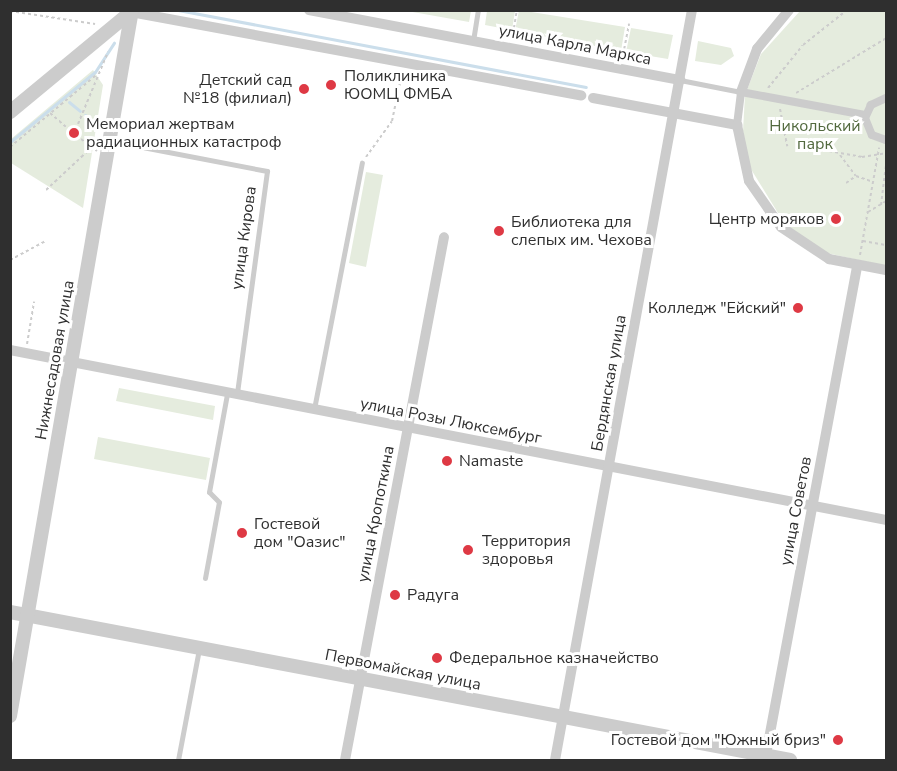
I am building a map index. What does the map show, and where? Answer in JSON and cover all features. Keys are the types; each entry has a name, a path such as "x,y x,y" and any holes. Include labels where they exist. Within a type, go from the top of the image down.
{"street":[{"name":"улица Карла Маркса","path":"309,10 680,80"},
{"name":"Бердянская улица","path":"555,760 692,10"},
{"path":"789,10 757,49 741,92 737,125 749,181 775,220 812,250 858,267 886,270"},
{"path":"10,112 131,11 581,95"},
{"name":"Нижнесадовая улица","path":"10,716 131,11"},
{"path":"741,92 865,115"},
{"path":"593,98 737,125"},
{"path":"884,140 868,130 865,115 873,103 886,98"},
{"name":"улица Кропоткина","path":"345,760 444,237"},
{"name":"улица Советов","path":"765,758 858,267"},
{"name":"улица Розы Люксембург","path":"10,351 886,520"},
{"name":"Первомайская улица","path":"10,612 563,717 765,758 790,760"}],"lane":[{"path":"473,41 478,10"},
{"name":"улица Карла Маркса","path":"680,80 741,92"},
{"name":"улица Кирова","path":"110,140 267,171 232,394 209,492 219,502 205,578"},
{"path":"314,410 362,163"},
{"path":"178,760 200,648"}],"path":[{"path":"513,34 517,10"},
{"path":"787,146 784,120 767,97 795,53 847,10"},
{"path":"10,11 95,24"},
{"path":"623,55 629,24"},
{"path":"782,100 886,38"},
{"path":"78,124 96,75 108,52"},
{"path":"362,163 392,121 403,71"},
{"path":"10,147 96,75"},
{"path":"50,114 66,127"},
{"path":"81,139 97,151"},
{"path":"860,255 878,155 884,140"},
{"path":"46,190 92,147"},
{"path":"828,151 837,154 878,155 886,153"},
{"path":"837,154 856,176 873,182"},
{"path":"881,205 886,166"},
{"path":"846,183 856,176"},
{"path":"867,212 886,201"},
{"path":"10,260 45,241"},
{"path":"862,241 886,244"},
{"path":"26,347 34,302"}],"green space":[{"path":"471,10 469,22 407,11"},
{"path":"519,10 625,27 621,51 515,31"},
{"path":"487,11 515,11 512,30 485,25"},
{"name":"Никольский парк","path":"800,11 886,11 886,266 822,252 786,226 749,166 743,131 745,95 761,54"},
{"path":"631,28 673,35 668,59 626,52"},
{"path":"698,41 731,48 734,56 721,65 695,61"},
{"path":"93,70 103,85 83,208 11,163 11,139"},
{"path":"366,172 383,175 366,267 349,263"},
{"path":"119,388 215,406 213,420 116,401"},
{"path":"98,437 210,458 206,480 94,459"}],"waterway":[{"path":"178,10 586,87"},
{"path":"10,142 95,72 114,43"},
{"path":"69,102 80,111"},
{"path":"85,115 96,124"}],"place":[{"name":"Поликлиника ЮОМЦ ФМБА","path":"331,85"},
{"name":"Детский сад №18 (филиал)","path":"304,89"},
{"name":"Мемориал жертвам радиационных катастроф","path":"74,133"},
{"name":"Центр моряков","path":"836,219"},
{"name":"Библиотека для слепых им. Чехова","path":"499,231"},
{"name":"Колледж \"Ейский\"","path":"798,308"},
{"name":"Namaste","path":"447,461"},
{"name":"Гостевой дом \"Оазис\"","path":"242,533"},
{"name":"Территория здоровья","path":"468,550"},
{"name":"Радуга","path":"395,595"},
{"name":"Федеральное казначейство","path":"437,658"},
{"name":"Гостевой дом \"Южный бриз\"","path":"838,740"}]}
